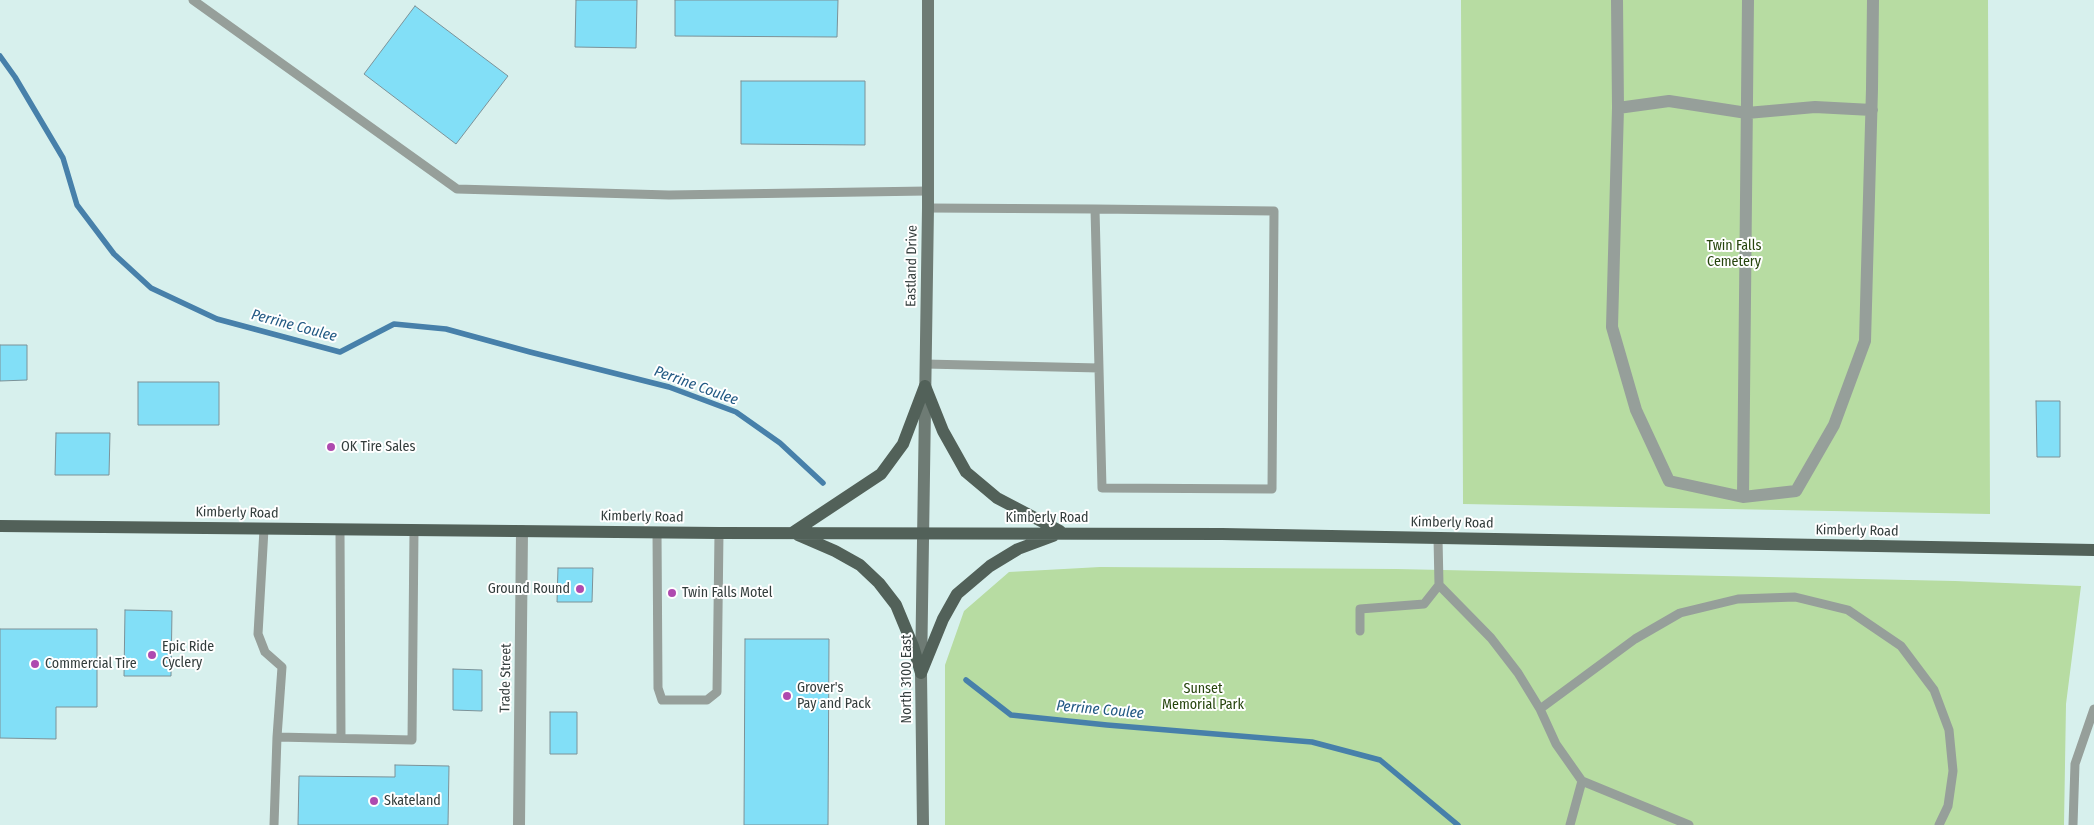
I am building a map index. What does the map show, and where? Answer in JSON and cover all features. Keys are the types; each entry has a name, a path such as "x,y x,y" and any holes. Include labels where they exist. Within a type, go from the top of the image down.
{"main road":[{"name":"Eastland Drive","path":"924,533 928,208 928,0"},
{"path":"792,532 881,474 903,444 925,386"},
{"path":"925,386 943,431 966,472 997,498 1062,532"},
{"name":"Kimberly Road","path":"0,526 719,533 1062,532 2094,550"},
{"path":"792,532 835,551 860,566 879,583 896,605 913,646 921,673"},
{"path":"921,673 943,619 956,594 990,566 1018,549 1062,532"},
{"name":"North 3100 East","path":"923,825 921,673 924,533"}],"street":[{"path":"1617,0 1618,108 1612,327 1636,410 1669,481 1743,496 1796,490 1834,425 1865,341 1872,110 1873,0"},
{"path":"1743,496 1748,0"},
{"path":"1618,108 1669,101 1747,113 1815,107 1872,110"},
{"name":"Trade Street","path":"519,825 522,531"}],"lane":[{"path":"193,0 457,189 669,195 928,191"},
{"path":"928,208 1095,209 1274,211 1272,489 1102,488 1095,209"},
{"path":"925,364 1099,368"},
{"path":"264,529 258,634 265,652 282,667 274,825"},
{"path":"340,530 341,738"},
{"path":"277,737 412,740 414,530"},
{"path":"657,532 658,688 662,700 707,700 717,692 719,533"},
{"path":"1360,631 1360,609 1424,604 1439,585 1438,538"},
{"path":"1439,585 1491,638 1518,674 1540,710 1556,744 1582,781 1688,825"},
{"path":"1540,710 1635,639 1680,613 1738,599 1795,597 1848,610 1901,646 1934,690 1949,730 1953,771 1948,806 1939,825"},
{"path":"2073,825 2075,764 2094,709"},
{"path":"1570,825 1582,781"}],"green space":[{"name":"Twin Falls Cemetery","path":"1461,0 1988,0 1990,514 1463,504"},
{"name":"Sunset Memorial Park","path":"1100,567 1396,569 1955,581 2081,586 2066,704 2064,825 945,825 945,665 964,611 1009,572"}],"building":[{"path":"576,0 637,0 636,48 575,47"},
{"path":"675,0 838,0 837,37 675,36"},
{"path":"415,6 508,76 456,144 364,74"},
{"path":"741,81 865,81 865,145 741,144"},
{"path":"0,345 27,345 27,380 0,381"},
{"path":"138,382 219,382 219,425 138,425"},
{"path":"2036,401 2060,401 2060,457 2037,457"},
{"path":"56,433 110,433 109,475 55,475"},
{"path":"558,568 593,568 592,602 557,602"},
{"path":"125,610 172,611 171,676 124,676"},
{"path":"0,629 97,629 97,707 56,707 56,739 0,738"},
{"path":"745,639 829,639 828,825 744,825"},
{"path":"453,669 482,670 482,711 453,710"},
{"path":"550,712 577,712 577,754 550,754"},
{"name":"Skateland","path":"395,765 449,766 448,825 298,825 299,776 395,777"}],"waterway":[{"name":"Perrine Coulee","path":"0,56 15,77 63,158 77,205 114,254 151,288 217,319 340,352 394,324 446,329 669,387 736,412 780,443 823,483"},
{"name":"Perrine Coulee","path":"966,680 1011,715 1312,742 1380,760 1458,825"}],"place":[{"name":"OK Tire Sales","path":"331,447"},
{"name":"Ground Round","path":"580,589"},
{"name":"Twin Falls Motel","path":"672,593"},
{"name":"Epic Ride Cyclery","path":"152,655"},
{"name":"Commercial Tire","path":"35,664"},
{"name":"Grover's Pay and Pack","path":"787,696"},
{"name":"Skateland","path":"374,801"}]}
